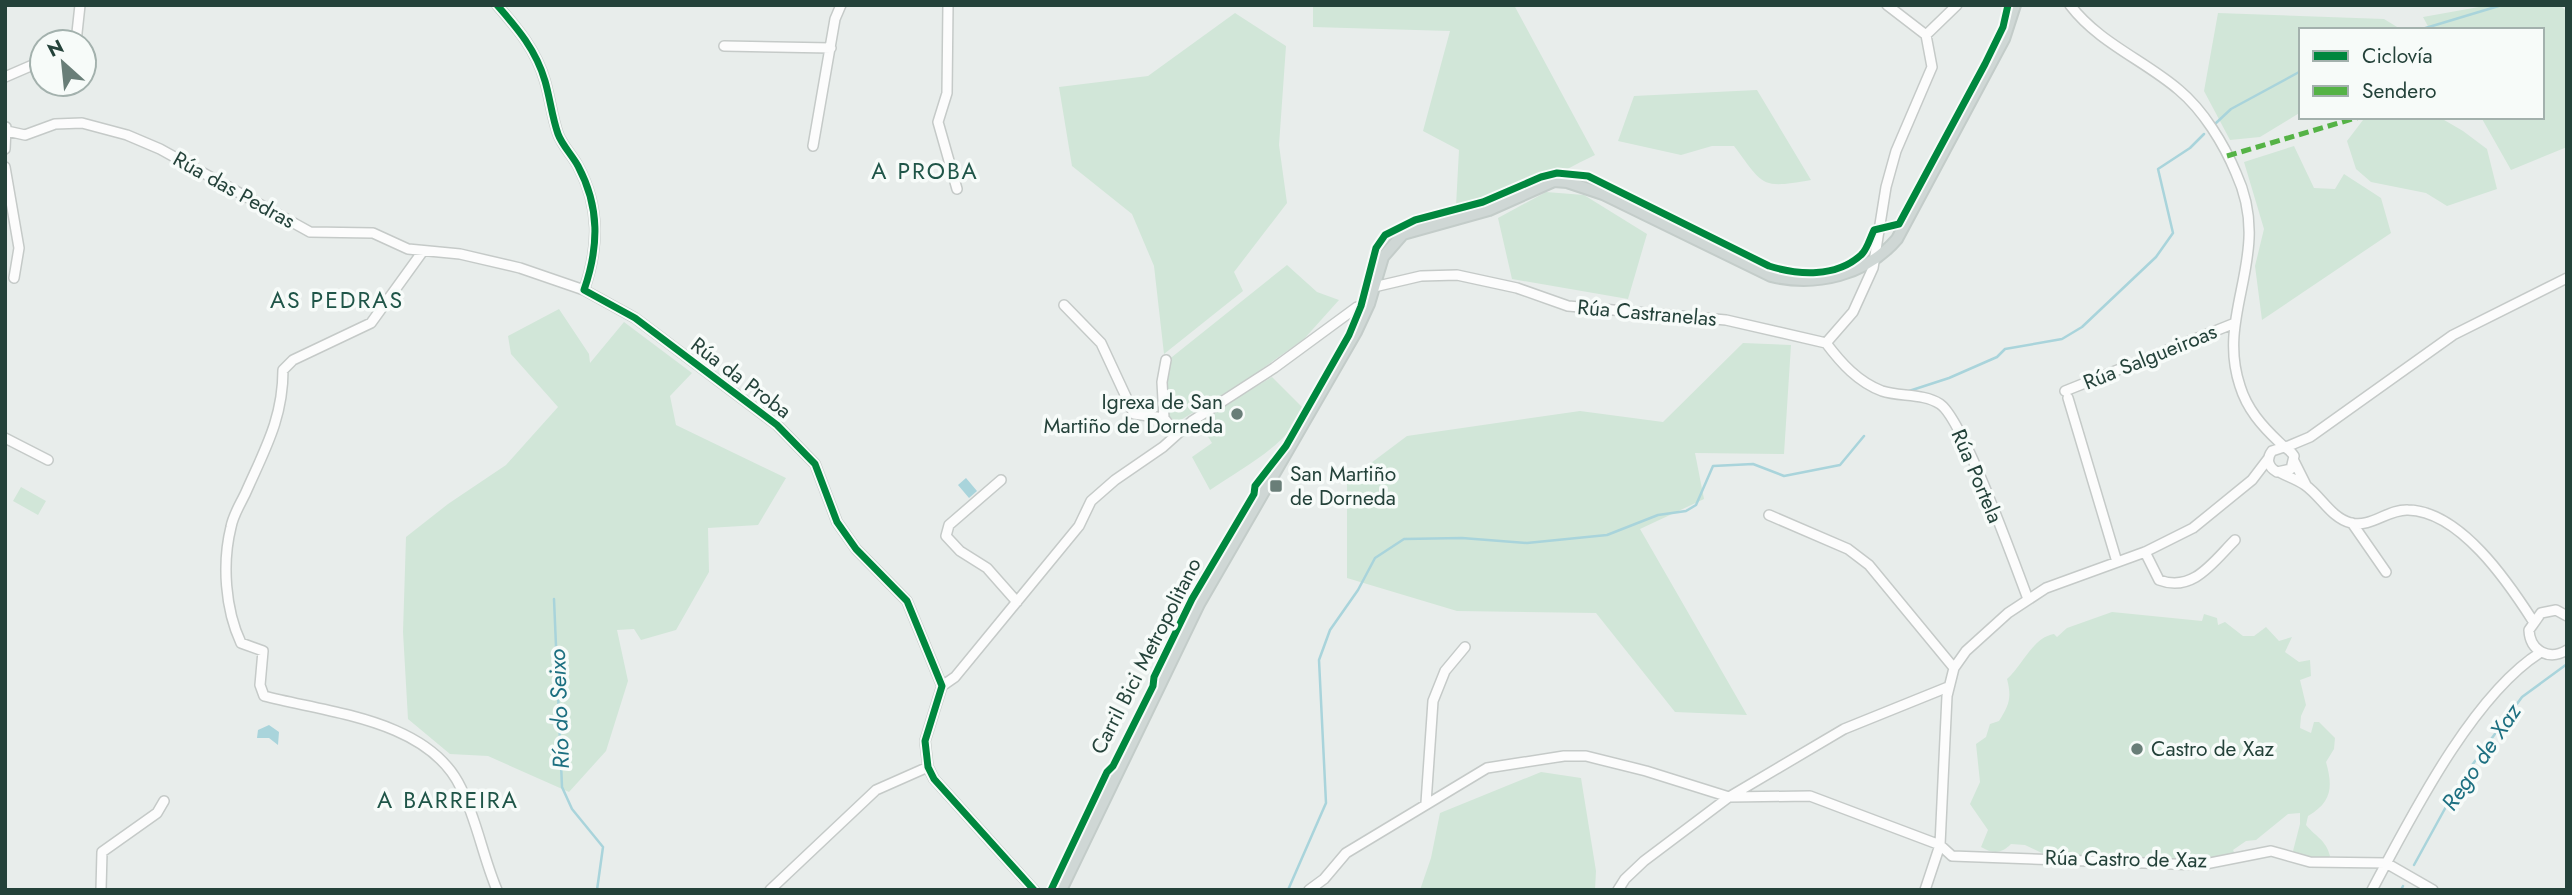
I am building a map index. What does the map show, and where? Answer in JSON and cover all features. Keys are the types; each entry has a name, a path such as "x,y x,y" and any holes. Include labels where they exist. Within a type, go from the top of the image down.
{"main road":[{"path":"1061,890 1199,604 1334,373 1368,304 1383,257 1404,234 1489,210 1554,181 1567,181 1603,194 1753,269 1794,282 1840,275 1874,261 1898,239 2004,39 2015,5"}],"street":[{"path":"79,28 80,5"},
{"path":"497,5 527,38 545,78 558,135 578,166 590,193 596,223 596,257 584,290"},
{"path":"813,146 835,19 841,5"},
{"path":"948,5 947,93 938,122 957,189"},
{"path":"1825,343 1853,312 1874,261 1896,151 1932,67 1926,36 1887,5"},
{"path":"1926,36 1957,5"},
{"path":"2070,5 2088,26 2180,90 2199,112 2236,171 2244,192 2251,228 2249,264 2235,323 2234,364 2240,388 2262,426 2270,467 2306,485 2339,517 2352,523 2369,522 2404,509 2435,517 2480,549 2532,621"},
{"path":"724,46 831,48"},
{"path":"5,76 28,67"},
{"name":"Rúa das Pedras","path":"5,149 6,128 25,135 55,124 82,123 127,135 196,168 310,232 373,233 408,249 460,254 520,268 584,290"},
{"path":"5,167 19,248 14,278"},
{"path":"423,251 371,323 293,360 283,370 283,396 278,420 231,525 226,571 232,625 241,643 263,651 260,685 264,696 390,727 422,743 446,762 461,788 497,890"},
{"name":"Rúa Castranelas","path":"1374,287 1421,276 1457,275 1517,288 1568,306 1726,320 1825,343"},
{"path":"1925,890 1940,845 1948,687 1954,668 1977,639 2028,598 2071,577 2146,552 2193,527 2252,480 2275,448 2310,437 2453,335 2567,278"},
{"name":"Rúa da Proba","path":"584,290 635,318 777,425 803,449 815,464 837,522 856,549 908,601 919,636 942,686"},
{"path":"1034,890 941,788 928,767 925,741 942,686 955,677 1017,603 1079,526 1091,501 1115,480 1163,447 1175,433 1274,368 1357,307 1368,304"},
{"path":"1064,305 1101,343 1134,414 1164,418"},
{"name":"Rúa Salgueiroas","path":"2117,562 2066,394 2235,323"},
{"name":"Rúa Portela","path":"1825,343 1855,375 1883,391 1912,395 1941,404 1960,431 2028,598"},
{"path":"1166,360 1162,382 1164,418 1175,433"},
{"path":"2262,426 2285,447 2306,485"},
{"path":"2252,480 2291,469 2310,437"},
{"path":"5,438 47,460"},
{"path":"1001,481 948,525 946,536 960,551 986,568 1017,603"},
{"path":"1769,515 1848,548 1869,565 1954,668"},
{"path":"2352,523 2386,572"},
{"path":"2146,552 2159,580 2181,584 2192,582 2235,540"},
{"path":"2520,601 2541,612 2556,610 2566,615"},
{"path":"2541,612 2532,621 2529,630 2532,643 2541,652 2557,655 2567,650"},
{"path":"2524,662 2532,643"},
{"path":"1426,803 1433,701 1445,671 1465,647"},
{"path":"2372,890 2446,761 2488,702 2524,662 2541,652"},
{"path":"1618,890 1625,879 1644,861 1729,797 1844,729 1948,687"},
{"name":"Rúa Castro de Xaz","path":"1309,890 1324,879 1346,853 1487,768 1564,756 1586,756 1646,771 1729,797 1810,796 1940,845 1952,856 2200,865 2271,850 2310,862 2386,863 2433,890"},
{"path":"770,890 876,790 928,767"},
{"path":"101,890 102,852 157,813 164,801"}],"green space":[{"path":"1313,5 1514,5 1595,155 1508,198 1459,212 1456,206 1459,150 1423,131 1450,31 1313,27"},
{"path":"2490,5 2560,5 2567,12 2567,147 2511,170 2482,119 2544,119 2544,28 2429,28 2423,17"},
{"path":"1235,13 1286,46 1279,145 1287,203 1234,272 1243,291 1164,354 1154,266 1132,214 1072,166 1059,87 1148,76"},
{"path":"2218,13 2384,19 2399,28 2299,28 2299,113 2260,137 2230,140 2204,91"},
{"path":"1757,90 1811,180 1782,184 1765,181 1758,177 1734,146 1712,146 1681,155 1618,141 1634,96"},
{"path":"2442,119 2487,149 2497,189 2447,206 2426,193 2371,182 2356,169 2347,141 2363,120"},
{"path":"2294,146 2314,188 2335,189 2344,174 2381,198 2391,233 2262,320 2255,266 2264,229 2244,162"},
{"path":"1546,192 1584,195 1647,234 1628,299 1512,279 1498,218"},
{"path":"1287,265 1317,292 1339,300 1304,339 1249,378 1176,423 1168,415 1167,361"},
{"path":"559,309 589,354 590,363 624,322 692,373 670,396 676,425 786,478 758,525 708,528 709,572 676,630 641,640 634,629 617,630 628,681 606,751 569,792 488,756 450,754 408,719 403,632 406,537 448,504 506,465 558,407 511,354 508,336"},
{"path":"1743,343 1791,345 1784,454 1695,453 1704,499 1640,529 1747,715 1675,712 1596,613 1457,611 1347,578 1347,481 1407,436 1580,411 1663,422"},
{"path":"1272,377 1304,409 1297,422 1276,445 1210,490 1192,457 1212,443 1198,421"},
{"path":"21,487 46,501 38,515 13,501"},
{"path":"2112,612 2202,621 2204,614 2217,618 2218,625 2225,622 2243,636 2254,636 2266,627 2279,641 2292,637 2285,652 2299,662 2310,660 2311,676 2300,680 2306,705 2300,728 2311,733 2314,722 2319,722 2335,738 2334,749 2326,762 2330,779 2329,793 2322,805 2308,816 2306,825 2328,851 2330,856 2322,864 2296,856 2293,851 2300,813 2288,814 2256,840 2246,841 2233,850 2235,854 2225,862 2215,857 2182,862 2109,859 2069,866 2025,845 2011,844 1997,852 1981,847 1988,830 1970,804 1980,782 1976,744 1986,737 1990,724 1999,721 2005,710 2009,701 2007,679 2034,646 2046,637 2054,634 2057,637 2067,628"},
{"path":"1541,772 1581,778 1596,871 1595,890 1420,890 1431,858 1440,813"}],"water":[{"path":"966,478 977,491 969,498 958,485"},
{"path":"269,725 279,732 278,745 269,738 257,738 258,730"}],"waterway":[{"path":"2426,28 2502,5"},
{"path":"2216,123 2231,109 2299,72"},
{"path":"1909,391 1949,378 1997,357 2005,349 2062,339 2082,327 2156,257 2173,233 2158,169 2190,148 2204,134"},
{"path":"1288,890 1326,803 1319,660 1330,630 1358,590 1375,558 1404,539 1462,538 1527,543 1607,535 1658,515 1686,511 1696,505 1713,466 1753,464 1784,476 1840,465 1864,436"},
{"name":"Río do Seixo","path":"554,599 562,787 572,809 603,847 597,890"},
{"name":"Rego de Xaz","path":"2414,865 2459,783 2522,697 2567,664"},
{"name":"Rego de Xaz","path":"2401,890 2403,886"}],"marked path":[{"path":"2227,156 2352,119"}],"cycle path":[{"path":"497,5 519,31 537,59 558,134 578,166 590,197 594,212 594,243 584,290 635,318 777,425 815,464 837,522 856,549 907,601 942,686 925,741 928,767 934,779 1034,890"},
{"name":"Carril Bici Metropolitano","path":"1051,890 1107,772 1113,766 1153,686 1154,677 1192,599 1254,494 1255,486 1286,446 1349,335 1361,306 1376,248 1385,235 1415,220 1483,202 1541,177 1557,173 1588,176 1769,266 1804,273 1840,268 1863,253 1874,230 1899,224 1985,64 2003,27 2008,5"}],"place":[{"name":"Igrexa de San Martiño de Dorneda","path":"1237,414"},
{"name":"San Martiño de Dorneda","path":"1276,486"},
{"name":"Castro de Xaz","path":"2137,749"}],"district":[{"name":"A PROBA","path":"925,171"},
{"name":"AS PEDRAS","path":"337,300"},
{"name":"A BARREIRA","path":"448,800"}]}
